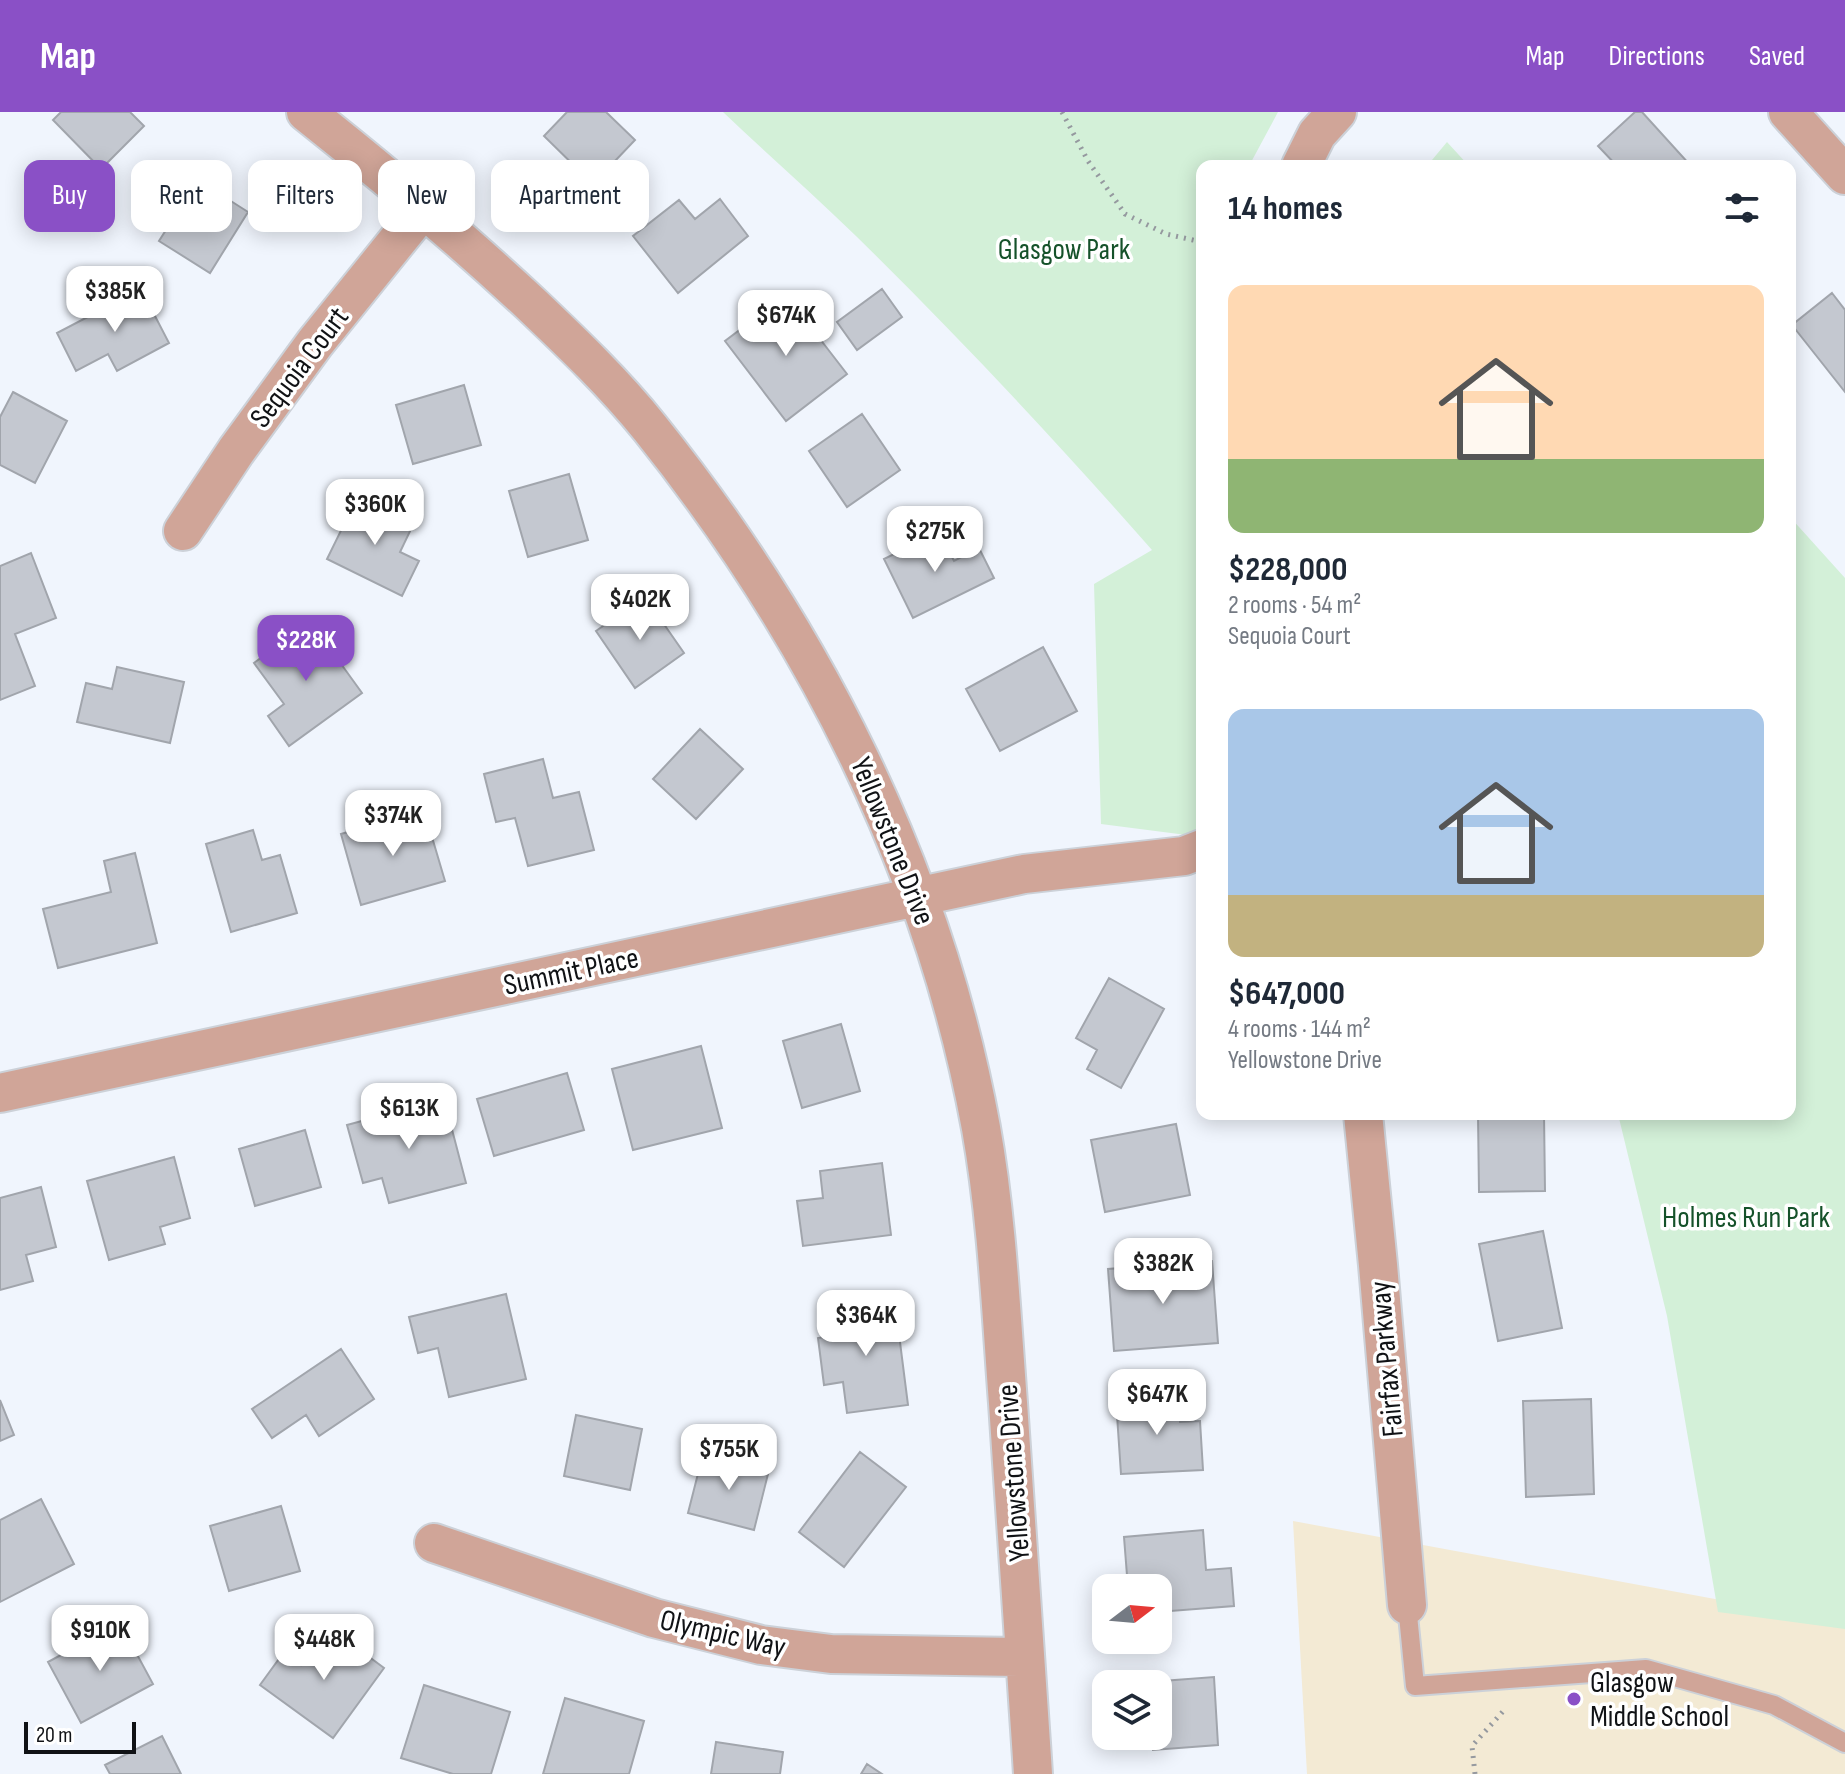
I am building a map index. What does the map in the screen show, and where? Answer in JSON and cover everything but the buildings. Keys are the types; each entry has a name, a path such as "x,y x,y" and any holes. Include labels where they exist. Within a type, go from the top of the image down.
{"street":[{"name":"Yellowstone Drive","path":"306,112 378,172"},
{"path":"1304,160 1317,134 1337,112"},
{"path":"1788,112 1845,175"},
{"name":"Sequoia Court","path":"183,531 236,451 315,343 404,232"},
{"name":"Yellowstone Drive","path":"450,232 576,347 648,426 723,526 797,637 854,745 918,896 956,1015 981,1127 997,1241 1033,1774"},
{"name":"Summit Place","path":"0,1093 1024,874 1184,856 1196,851"},
{"name":"Summit Place","path":"1145,861 1196,869"},
{"name":"Fairfax Parkway","path":"1364,1120 1407,1605"},
{"name":"Olympic Way","path":"434,1543 654,1618 761,1645 831,1654 1025,1657"}],"lane":[{"path":"1407,1605 1415,1686 1646,1669 1774,1705 1845,1743"}],"path":[{"path":"1062,112 1088,161 1125,214 1166,234 1196,241"},
{"path":"1475,1774 1472,1746 1513,1701"}],"shaded area":[{"name":"Glasgow Middle School","path":"1293,1521 1845,1623 1845,1774 1307,1774"}],"green space":[{"name":"Glasgow Park","path":"723,112 1278,112 1252,160 1196,160 1196,836 1101,824 1094,584 1152,550 1044,430 840,220"},
{"path":"1447,142 1464,160 1432,160"},
{"name":"Holmes Run Park","path":"1796,524 1845,578 1845,1629 1718,1612 1667,1316 1619,1120 1796,1120"}],"place":[{"name":"Glasgow Middle School","path":"1574,1699"}]}
